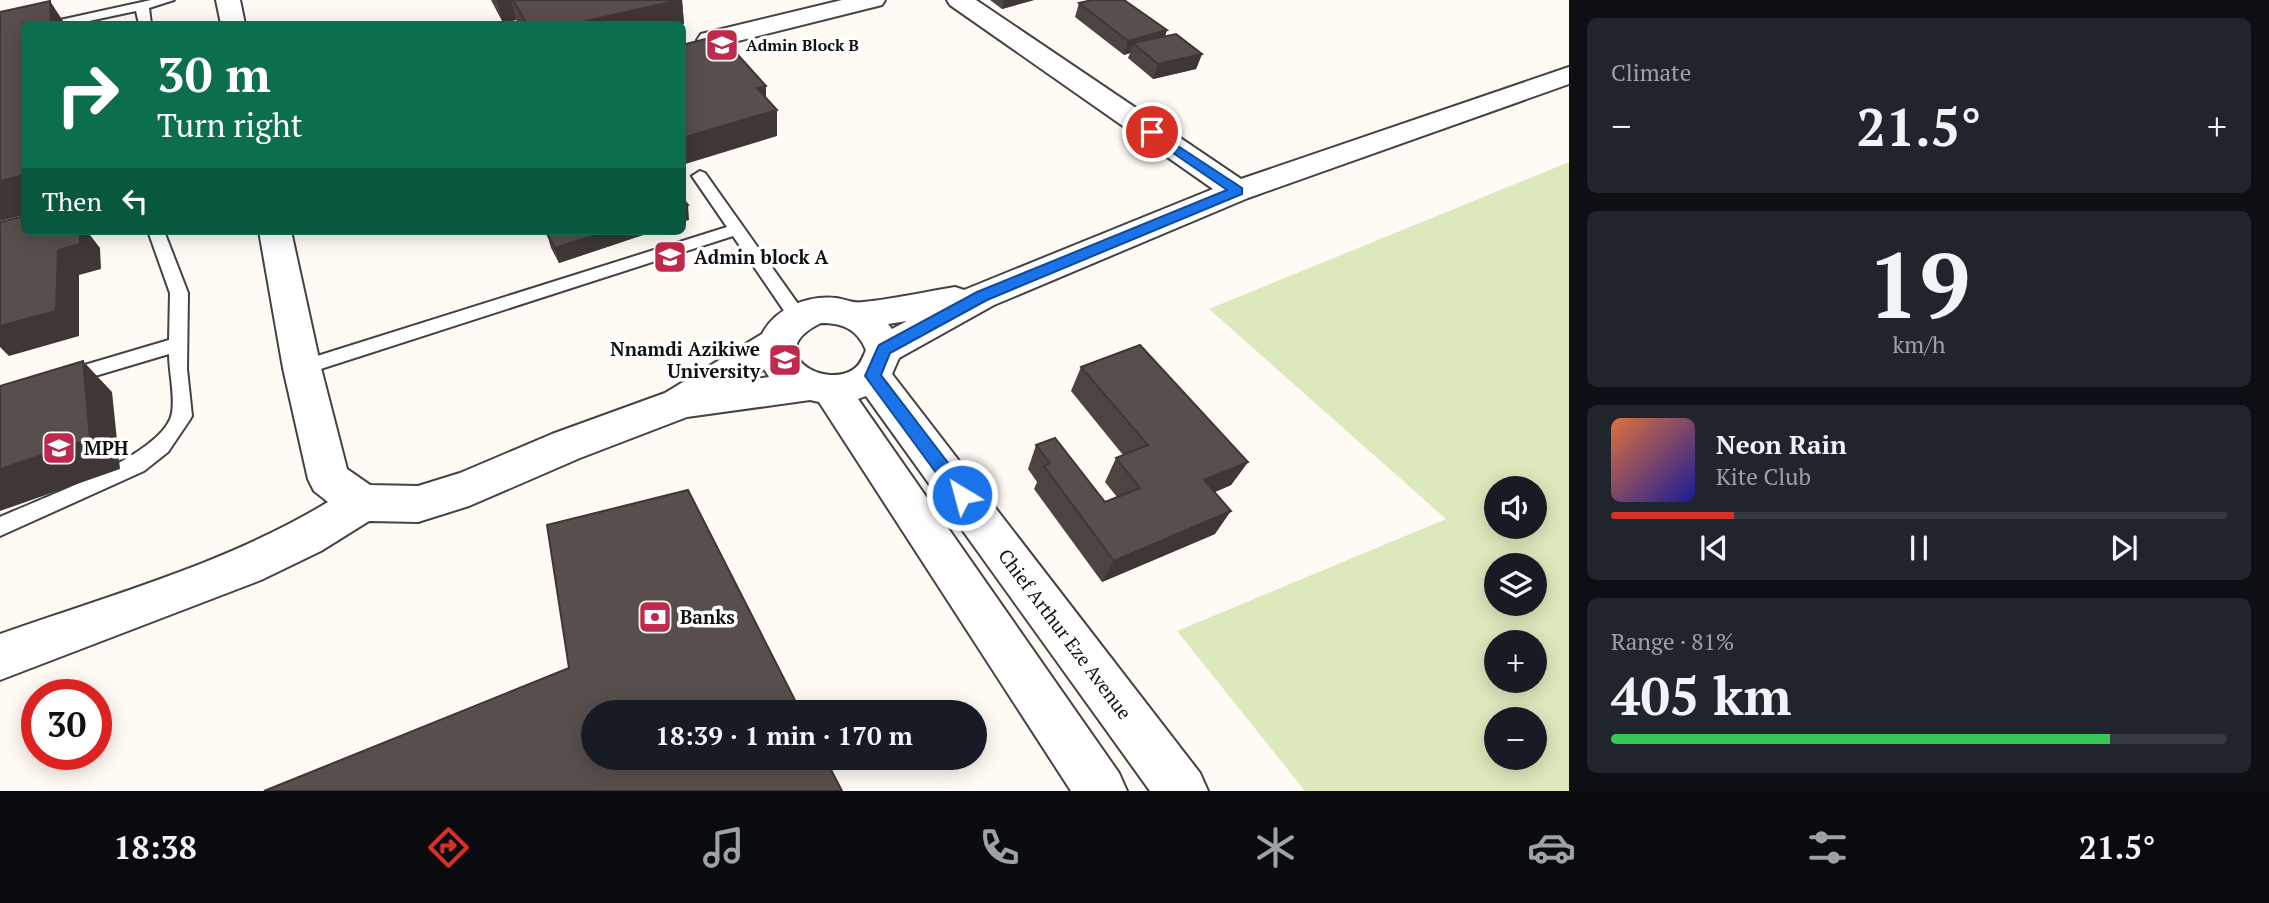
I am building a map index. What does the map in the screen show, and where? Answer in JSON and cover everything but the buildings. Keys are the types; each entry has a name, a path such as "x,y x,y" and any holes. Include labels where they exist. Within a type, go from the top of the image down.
{"street":[{"path":"228,0 232,21"},
{"path":"710,40 873,0"},
{"path":"959,0 1237,191"},
{"path":"0,657 245,566 306,538 362,503 418,503 469,488 565,446 678,404 854,386 878,363 982,296 1237,191 1569,75"},
{"path":"276,235 302,368 330,479 362,503"},
{"path":"859,316 982,296"},
{"path":"678,404 817,310 838,310 859,316 877,330 878,363"},
{"path":"786,330 777,360 789,376 820,388 1101,791"},
{"name":"Chief Arthur Eze Avenue","path":"878,363 1182,791"}],"lane":[{"path":"74,21 168,0"},
{"path":"142,6 144,21"},
{"path":"700,176 738,229 786,330"},
{"path":"302,368 738,229"},
{"path":"0,527 136,465 161,446 182,416 178,344 179,293 157,235"},
{"path":"51,382 178,344"}],"green space":[{"path":"1569,162 1569,791 1305,791 1177,631 1446,519 1209,309"}],"place":[{"name":"Admin Block B","path":"722,45"},
{"name":"Admin block A","path":"670,257"},
{"name":"Nnamdi Azikiwe University","path":"785,360"},
{"name":"MPH","path":"59,448"},
{"name":"Banks","path":"655,617"}],"route":[{"path":"962,495 872,376 884,349 982,296 1237,191 1152,132"}]}
